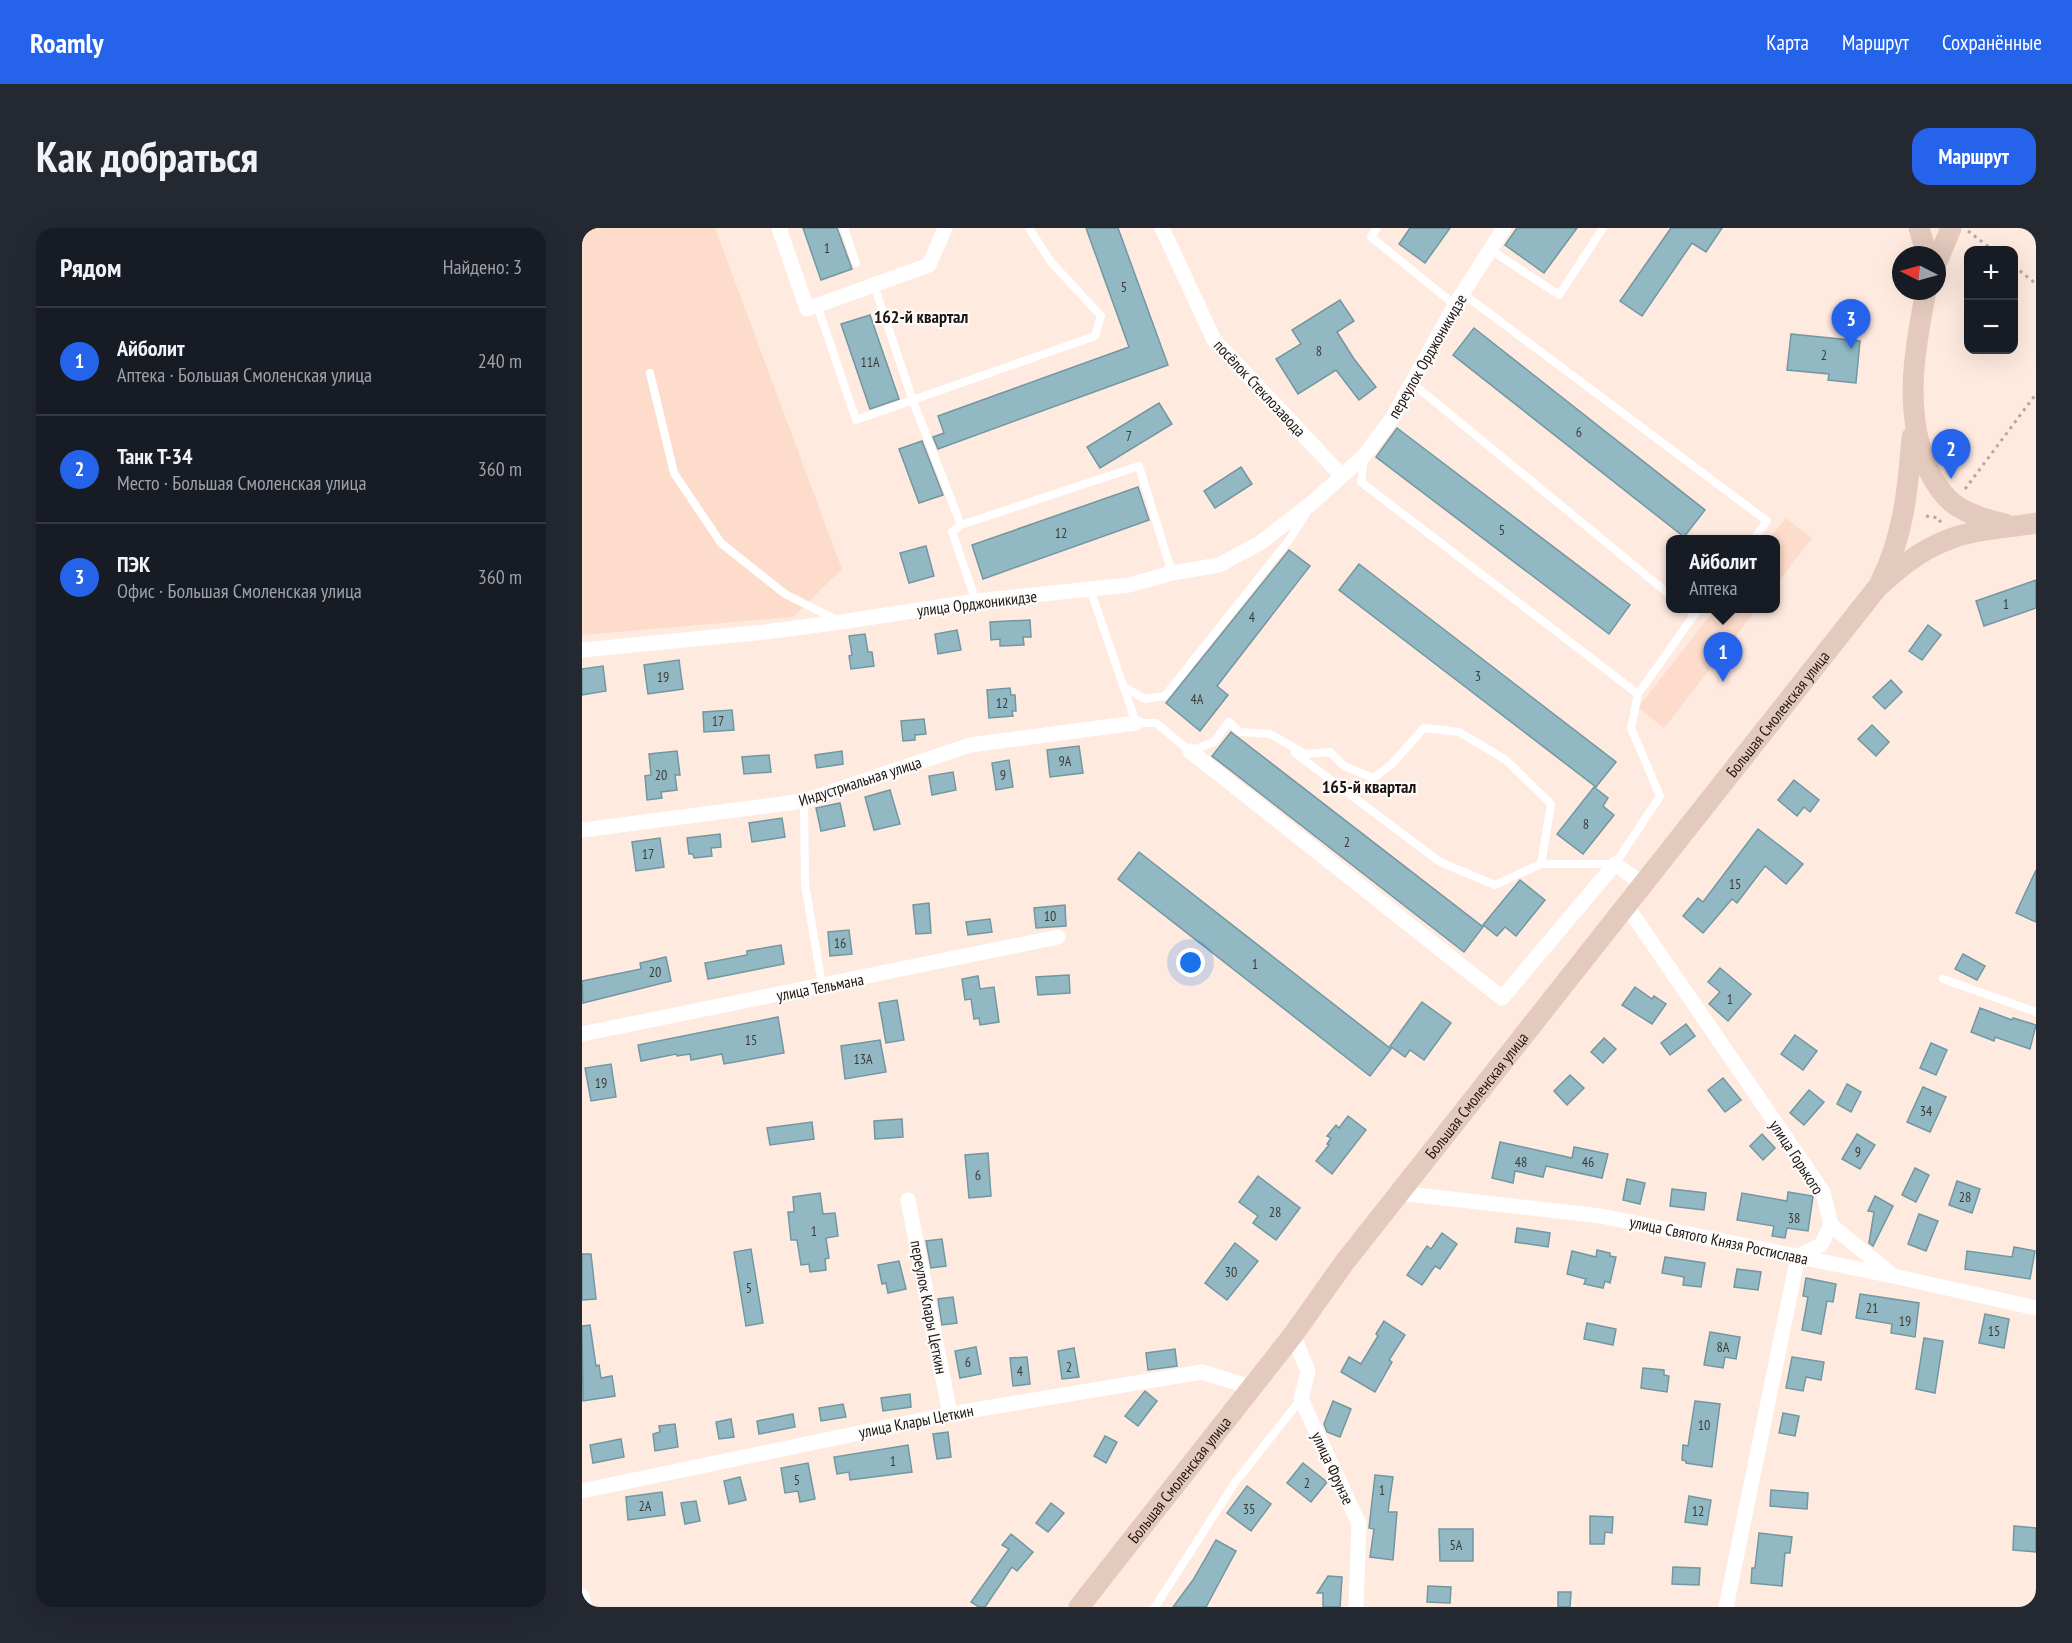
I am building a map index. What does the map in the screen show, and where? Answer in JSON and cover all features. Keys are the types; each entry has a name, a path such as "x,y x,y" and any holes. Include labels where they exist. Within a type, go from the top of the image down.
{"main road":[{"path":"1919,228 1924,246"},
{"path":"1944,246 1951,228"},
{"path":"1924,300 1917,340 1913,383 1914,421 1925,462 1935,482 1953,503 1971,514 2014,526"},
{"name":"Большая Смоленская улица","path":"1877,588 1891,560 1904,513 1914,421"},
{"name":"Большая Смоленская улица","path":"1079,1607 1293,1335 1344,1263 1877,588 1904,564 1946,540 1969,533 2036,523"}],"street":[{"path":"779,228 807,309 929,265 945,228"},
{"name":"посёлок Стеклозавода","path":"1162,228 1214,340 1341,475"},
{"name":"переулок Орджоникидзе","path":"1341,475 1364,456 1393,417 1459,299 1504,228"},
{"name":"улица Орджоникидзе","path":"582,650 765,632 976,601 1129,585 1172,573 1219,565 1260,543 1312,503 1341,475"},
{"name":"Индустриальная улица","path":"582,830 804,801 970,745 1137,723"},
{"path":"1190,751 1502,998 1616,864 1643,884"},
{"name":"улица Горького","path":"1626,905 1823,1192 1831,1225"},
{"name":"улица Тельмана","path":"582,1034 1059,938"},
{"name":"улица Святого Князя Ростислава","path":"1399,1193 1602,1216 2036,1308"},
{"name":"переулок Клары Цеткин","path":"908,1200 950,1414"},
{"path":"1726,1607 1798,1256 1821,1245 1831,1225 1893,1276"},
{"path":"1293,1335 1308,1371 1301,1398"},
{"name":"улица Клары Цеткин","path":"582,1491 950,1414 1202,1372 1250,1387"},
{"name":"улица Фрунзе","path":"1301,1398 1359,1524 1356,1607"},
{"path":"582,1596 585,1607"}],"lane":[{"path":"844,228 856,263"},
{"path":"817,305 856,420 1095,336 1101,316 1051,262 1029,228"},
{"path":"1377,228 1371,237 1767,521 1757,535"},
{"path":"1491,250 1559,295 1603,228"},
{"path":"874,285 913,401 961,525"},
{"path":"650,374 674,473 721,543 785,594 841,622"},
{"path":"1412,383 1666,591"},
{"path":"1364,456 1361,482 1638,694"},
{"path":"976,601 952,532 961,525 1139,466 1172,573"},
{"path":"1124,687 1145,699 1165,696 1289,540 1312,503"},
{"path":"1090,589 1137,723 1156,723 1190,751 1214,742 1229,722 1240,732 1270,734 1305,754 1330,752 1344,766 1373,778 1390,765 1424,728 1460,732 1506,760 1551,804 1541,864"},
{"path":"1270,734 1440,862 1495,885 1541,864 1616,864 1660,796 1631,728 1638,694 1696,613"},
{"path":"804,801 805,884 822,987"},
{"path":"1943,979 2036,1012"},
{"path":"1155,1607 1234,1484 1301,1398"}],"path":[{"path":"1964,228 1988,246"},
{"path":"2018,270 2036,284"},
{"path":"1962,493 2036,394"},
{"path":"1926,516 1939,518 1943,531"}],"shaded area":[{"path":"582,228 715,228 842,569 793,617 582,635"},
{"path":"1786,518 1812,538 1780,580 1780,535 1772,535"},
{"path":"1712,613 1754,613 1664,728 1638,708"}],"building":[{"path":"803,228 837,228 852,269 821,280"},
{"path":"1086,228 1118,228 1168,365 938,449 933,437 944,433 938,416 1129,347"},
{"path":"1410,228 1450,228 1425,263 1399,244"},
{"path":"1517,228 1577,228 1544,273 1505,245"},
{"path":"1671,228 1722,228 1706,252 1692,243 1642,316 1620,301"},
{"path":"1340,300 1354,321 1337,332 1376,387 1359,400 1336,370 1298,394 1276,359 1301,344 1292,330"},
{"path":"870,315 899,399 870,409 841,324"},
{"path":"1474,328 1705,510 1686,535 1681,535 1453,355"},
{"path":"1791,334 1860,341 1856,383 1828,380 1829,374 1787,370"},
{"path":"1159,403 1172,424 1100,468 1087,447"},
{"path":"1397,428 1630,605 1609,634 1376,457"},
{"path":"922,441 943,495 919,503 899,449"},
{"path":"1241,467 1252,484 1215,508 1204,491"},
{"path":"1138,487 1149,520 983,579 972,545"},
{"path":"926,546 934,576 909,583 900,553"},
{"path":"1289,550 1310,566 1217,686 1228,695 1200,731 1166,703"},
{"path":"1359,564 1616,762 1596,787 1339,590"},
{"path":"2036,580 2036,608 1984,626 1976,601"},
{"path":"1030,620 1031,637 1023,637 1024,645 1000,646 1000,639 991,640 990,622"},
{"path":"1928,625 1941,635 1922,660 1909,651"},
{"path":"957,630 961,650 938,654 935,634"},
{"path":"865,634 868,652 872,652 874,666 851,669 849,656 852,655 849,636"},
{"path":"679,660 683,689 648,694 644,665"},
{"path":"603,666 606,691 582,695 582,669"},
{"path":"1891,680 1902,692 1885,709 1873,697"},
{"path":"1010,688 1011,695 1015,695 1016,711 1012,711 1013,716 989,718 987,690"},
{"path":"732,710 734,730 704,732 703,712"},
{"path":"924,719 926,734 915,735 915,740 903,741 901,721"},
{"path":"1872,725 1889,742 1876,756 1858,739"},
{"path":"1231,732 1483,927 1464,952 1212,756"},
{"path":"1079,746 1083,773 1050,777 1047,750"},
{"path":"677,751 680,775 675,775 677,790 661,792 662,798 647,800 645,776 651,775 649,754"},
{"path":"842,751 843,764 817,768 815,755"},
{"path":"769,755 771,772 744,774 742,757"},
{"path":"1009,760 1013,787 996,790 992,763"},
{"path":"953,772 956,790 932,795 929,776"},
{"path":"1794,780 1819,800 1810,812 1804,807 1797,816 1778,800"},
{"path":"1594,787 1608,798 1603,806 1614,815 1583,854 1557,834"},
{"path":"890,790 900,824 874,830 865,797"},
{"path":"840,803 845,826 821,831 816,808"},
{"path":"782,818 785,837 752,842 749,823"},
{"path":"1758,829 1803,864 1786,884 1765,866 1737,903 1732,899 1703,933 1683,916 1698,898 1703,902"},
{"path":"720,834 721,847 711,848 712,856 694,858 693,854 689,854 687,838"},
{"path":"660,838 664,867 636,871 632,842"},
{"path":"1139,852 1391,1049 1370,1076 1118,879"},
{"path":"2036,870 2036,922 2016,913"},
{"path":"1520,880 1545,900 1516,936 1505,927 1497,936 1483,925"},
{"path":"929,903 931,933 916,934 913,905"},
{"path":"1065,905 1066,926 1036,928 1034,908"},
{"path":"990,919 992,932 968,935 966,922"},
{"path":"849,930 852,954 830,956 828,932"},
{"path":"781,945 784,964 708,979 705,963 747,955 747,951"},
{"path":"1963,954 1985,966 1977,980 1955,969"},
{"path":"666,957 671,981 583,1003 582,981 641,969 640,963"},
{"path":"1720,968 1751,994 1728,1021 1709,1004 1720,992 1708,982"},
{"path":"1069,975 1070,993 1038,995 1036,977"},
{"path":"978,976 980,989 994,987 999,1022 980,1025 979,1018 974,1019 971,999 965,1000 962,979"},
{"path":"1635,987 1652,999 1654,996 1666,1004 1652,1024 1622,1005"},
{"path":"897,1000 904,1040 886,1043 879,1003"},
{"path":"1422,1002 1451,1023 1424,1060 1410,1050 1405,1057 1390,1046"},
{"path":"1980,1008 2012,1020 2013,1018 2036,1025 2030,1049 1995,1037 1994,1041 1971,1032"},
{"path":"778,1017 784,1053 724,1064 722,1054 691,1060 690,1054 677,1056 676,1054 641,1061 638,1045"},
{"path":"1686,1024 1695,1036 1670,1055 1661,1043"},
{"path":"1795,1035 1817,1051 1803,1070 1781,1054"},
{"path":"1604,1038 1616,1049 1603,1063 1591,1052"},
{"path":"880,1040 886,1072 845,1079 841,1046"},
{"path":"1931,1043 1947,1050 1936,1075 1920,1068"},
{"path":"611,1064 616,1097 591,1101 585,1068"},
{"path":"1570,1075 1584,1088 1567,1105 1554,1091"},
{"path":"1723,1078 1741,1100 1725,1112 1708,1090"},
{"path":"1847,1084 1861,1092 1851,1112 1837,1104"},
{"path":"1923,1087 1946,1097 1930,1132 1907,1122"},
{"path":"1809,1090 1824,1102 1804,1125 1790,1113"},
{"path":"1348,1116 1366,1130 1332,1174 1316,1161 1329,1145 1327,1144 1331,1138 1327,1136 1336,1125 1339,1128"},
{"path":"902,1119 903,1137 875,1139 874,1121"},
{"path":"812,1122 814,1139 770,1145 767,1128"},
{"path":"1762,1134 1775,1148 1763,1160 1750,1146"},
{"path":"1857,1134 1875,1145 1860,1169 1842,1159"},
{"path":"1500,1142 1572,1158 1574,1147 1608,1154 1602,1178 1546,1166 1543,1177 1515,1171 1513,1183 1492,1178"},
{"path":"988,1153 991,1196 969,1198 965,1155"},
{"path":"1915,1168 1929,1175 1916,1202 1902,1195"},
{"path":"1258,1176 1300,1208 1276,1240 1253,1223 1258,1216 1239,1202"},
{"path":"1627,1179 1645,1183 1640,1204 1623,1200"},
{"path":"1957,1181 1980,1189 1972,1213 1949,1205"},
{"path":"1672,1189 1706,1193 1704,1210 1670,1206"},
{"path":"1788,1192 1813,1196 1808,1231 1787,1228 1785,1238 1772,1236 1774,1226 1737,1220 1742,1193 1787,1201"},
{"path":"820,1193 823,1214 835,1213 838,1236 826,1238 829,1258 825,1259 826,1270 810,1272 809,1264 801,1265 797,1240 791,1240 788,1212 794,1212 793,1197"},
{"path":"1875,1196 1893,1206 1873,1246 1869,1243 1874,1212 1868,1211"},
{"path":"1919,1214 1938,1221 1926,1251 1908,1244"},
{"path":"1517,1228 1550,1233 1548,1247 1515,1242"},
{"path":"1442,1233 1457,1244 1440,1269 1435,1266 1422,1285 1407,1275 1427,1246 1431,1249"},
{"path":"942,1239 946,1266 931,1268 926,1241"},
{"path":"1235,1243 1258,1261 1227,1300 1205,1283"},
{"path":"2014,1247 2035,1251 2030,1279 1965,1269 1967,1251 2012,1257"},
{"path":"751,1249 763,1323 746,1326 734,1252"},
{"path":"1597,1250 1616,1257 1610,1283 1605,1281 1603,1288 1584,1284 1586,1279 1567,1274 1572,1251 1596,1257"},
{"path":"582,1254 591,1254 596,1299 582,1300"},
{"path":"1665,1257 1705,1263 1701,1287 1683,1285 1684,1277 1662,1273"},
{"path":"899,1261 906,1289 888,1293 886,1283 882,1284 878,1265"},
{"path":"1737,1269 1761,1272 1758,1290 1734,1287"},
{"path":"1806,1278 1836,1284 1833,1302 1827,1301 1821,1334 1802,1330 1808,1297 1803,1296"},
{"path":"1860,1294 1919,1303 1915,1337 1891,1333 1892,1324 1856,1318"},
{"path":"953,1297 957,1323 942,1325 938,1299"},
{"path":"1985,1314 2009,1319 2004,1348 1979,1343"},
{"path":"1384,1321 1405,1335 1389,1360 1392,1362 1375,1392 1341,1372 1349,1357 1361,1364"},
{"path":"1587,1323 1616,1329 1613,1345 1584,1339"},
{"path":"590,1325 596,1366 599,1365 601,1378 612,1376 615,1396 583,1401 582,1326"},
{"path":"1710,1332 1740,1337 1736,1359 1725,1357 1723,1368 1704,1365"},
{"path":"1924,1338 1943,1341 1935,1393 1916,1389"},
{"path":"976,1347 981,1374 960,1378 955,1351"},
{"path":"1074,1348 1079,1377 1062,1379 1058,1351"},
{"path":"1175,1349 1177,1366 1148,1370 1146,1353"},
{"path":"1027,1357 1030,1384 1013,1386 1010,1358"},
{"path":"1792,1357 1824,1362 1821,1380 1806,1377 1803,1391 1786,1388"},
{"path":"1643,1368 1664,1370 1664,1375 1669,1376 1667,1392 1641,1388"},
{"path":"1145,1391 1157,1401 1138,1426 1125,1416"},
{"path":"910,1394 911,1407 883,1411 881,1398"},
{"path":"1333,1401 1351,1409 1340,1437 1327,1432 1324,1424"},
{"path":"1695,1401 1720,1404 1712,1467 1686,1463 1682,1460 1683,1445 1688,1446"},
{"path":"843,1404 846,1417 821,1421 819,1408"},
{"path":"1783,1413 1799,1416 1795,1436 1779,1433"},
{"path":"793,1414 795,1427 759,1434 757,1421"},
{"path":"731,1419 734,1437 719,1439 716,1422"},
{"path":"675,1424 678,1447 655,1451 653,1434 660,1432 659,1426"},
{"path":"948,1432 951,1457 937,1459 933,1434"},
{"path":"1105,1436 1117,1442 1106,1463 1094,1456"},
{"path":"621,1439 624,1457 593,1463 590,1445"},
{"path":"908,1445 912,1472 850,1480 849,1472 837,1474 834,1457"},
{"path":"808,1463 815,1499 800,1502 798,1491 785,1493 781,1468"},
{"path":"1303,1463 1327,1482 1311,1502 1287,1483"},
{"path":"1375,1475 1393,1477 1388,1512 1397,1512 1393,1560 1370,1557 1374,1529 1369,1528"},
{"path":"740,1477 746,1500 729,1504 724,1481"},
{"path":"1247,1486 1271,1504 1251,1531 1227,1513"},
{"path":"1771,1490 1808,1493 1807,1509 1770,1506"},
{"path":"662,1492 665,1515 628,1520 626,1497"},
{"path":"1689,1496 1711,1500 1707,1525 1685,1522"},
{"path":"696,1501 700,1521 685,1524 681,1503"},
{"path":"1051,1503 1064,1513 1048,1532 1036,1523"},
{"path":"1590,1516 1613,1517 1612,1533 1605,1532 1604,1544 1590,1544"},
{"path":"2014,1526 2036,1528 2036,1552 2013,1550"},
{"path":"1439,1529 1473,1529 1473,1561 1440,1561"},
{"path":"1759,1533 1792,1537 1790,1553 1785,1553 1782,1586 1751,1583"},
{"path":"1011,1534 1033,1552 1017,1571 1012,1567 985,1607 979,1607 971,1602 1009,1549 1002,1545"},
{"path":"1216,1540 1236,1551 1206,1607 1173,1607 1193,1580"},
{"path":"1673,1567 1700,1568 1699,1585 1672,1584"},
{"path":"1328,1576 1342,1577 1340,1607 1323,1607 1323,1593 1317,1593"},
{"path":"1428,1586 1451,1587 1450,1603 1427,1602"},
{"path":"1558,1592 1571,1592 1570,1607 1558,1607"}],"place":[{"name":"ПЭК","path":"1851,349"},
{"name":"Танк Т-34","path":"1951,479"},
{"name":"Айболит","path":"1723,682"}],"district":[{"name":"162-й квартал","path":"921,316"},
{"name":"165-й квартал","path":"1369,786"}]}
